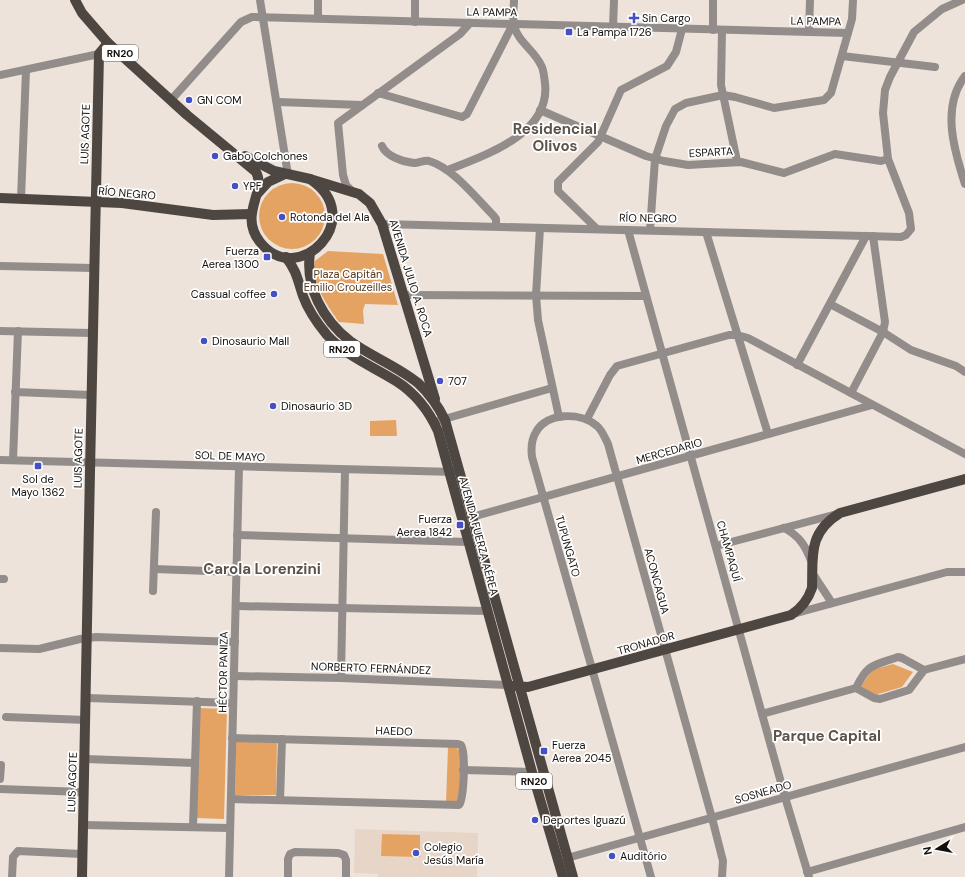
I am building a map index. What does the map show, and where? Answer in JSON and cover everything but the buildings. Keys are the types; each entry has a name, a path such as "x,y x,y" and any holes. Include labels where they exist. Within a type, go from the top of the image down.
{"main road":[{"name":"AVENIDA JULIO A. ROCA","path":"75,0 82,13 108,43 171,100 256,172 258,186 251,214 251,224 260,242 267,249 286,257"},
{"path":"99,54 108,43"},
{"name":"LUIS AGOTE","path":"82,877 83,792 89,638 92,333 99,54"},
{"name":"AVENIDA JULIO A. ROCA","path":"220,141 263,166 353,192 366,198 370,202 382,224 436,402"},
{"name":"AVENIDA JULIO A. ROCA","path":"254,199 268,182 287,174"},
{"path":"286,257 298,257 310,253 324,241 329,234 333,216 329,199 321,188 310,179"},
{"name":"RÍO NEGRO","path":"0,198 95,202 213,215 251,214"},
{"name":"AVENIDA FUERZA AÉREA","path":"310,253 309,270 312,290 329,319 350,340 407,375 426,390 436,402 445,420 468,542 562,877"},
{"name":"AVENIDA FUERZA AÉREA","path":"286,257 298,275 303,296 310,312 328,335 349,354 404,387 416,397 434,422 472,517 572,877"},
{"name":"TRONADOR","path":"507,684 519,688 528,688 791,615 799,610 810,594 813,574 813,551 819,533 824,525 840,513 965,479"}],"street":[{"path":"260,0 278,102 287,174"},
{"path":"318,0 318,18"},
{"path":"415,0 415,22"},
{"path":"448,170 485,155 520,136 540,110 546,89 543,68 538,58 517,33 514,24 514,0"},
{"path":"613,27 614,0"},
{"path":"712,30 713,0"},
{"path":"809,32 810,0"},
{"path":"650,230 655,159 666,126 675,109 686,104 723,95 735,96 774,108 824,100 831,93 842,56 854,13 853,0"},
{"path":"888,159 884,102 890,76 909,39 917,29 942,9 962,0"},
{"name":"LA PAMPA","path":"171,100 241,22 252,17 848,33"},
{"path":"353,192 346,185 343,175 337,128 338,123 362,104 460,34 470,23"},
{"path":"378,93 462,117 467,114 514,24"},
{"path":"597,229 558,191 558,182 595,146 621,90 667,66 676,52 682,29"},
{"path":"722,30 721,79 737,161"},
{"path":"0,75 99,54"},
{"path":"842,56 936,67"},
{"path":"21,199 26,70"},
{"path":"965,76 954,93 952,130 956,157 965,184"},
{"path":"278,102 362,104"},
{"name":"ESPARTA","path":"540,110 600,137 655,159 698,165 737,161 784,173 835,154 881,161 888,159"},
{"path":"382,146 385,151 398,159 414,163 429,162 448,170 493,215 496,219 496,226"},
{"name":"RÍO NEGRO","path":"382,224 870,236 906,235 911,229 909,213 888,159"},
{"path":"333,186 339,183 343,175"},
{"path":"540,228 536,295 538,320 559,417 573,416 588,419 610,375 617,366 729,335 737,335 748,338 965,454"},
{"name":"CHAMPAQUÍ","path":"628,230 808,875"},
{"path":"706,232 768,434"},
{"path":"797,365 830,304 870,236"},
{"path":"851,393 883,332 885,322 870,236"},
{"path":"0,266 94,268"},
{"path":"404,295 646,296"},
{"path":"830,304 883,332 911,350 956,366 965,372"},
{"path":"0,331 92,333"},
{"path":"13,460 18,331"},
{"path":"434,422 552,388"},
{"path":"15,392 91,395"},
{"name":"MERCEDARIO","path":"472,517 872,405"},
{"name":"TUPUNGATO","path":"559,417 542,425 536,432 531,447 532,457 542,498 651,877"},
{"name":"ACONCAGUA","path":"588,419 602,432 608,444 712,818 723,861 722,877"},
{"name":"SOL DE MAYO","path":"0,460 455,472"},
{"name":"HÉCTOR PANIZA","path":"229,877 239,467"},
{"path":"341,678 345,470"},
{"path":"153,591 156,512"},
{"path":"716,546 840,513"},
{"name":"TRONADOR","path":"784,528 800,538 805,545 812,564"},
{"path":"237,535 468,542"},
{"path":"154,569 236,572"},
{"path":"832,603 946,572 965,572"},
{"name":"TRONADOR","path":"791,615 832,603 813,574"},
{"path":"236,606 487,611"},
{"path":"0,648 39,649 89,638 235,642"},
{"path":"856,688 863,674 869,667 898,657 924,670"},
{"path":"762,714 856,688 874,698 880,699 909,690 924,670 965,658"},
{"name":"NORBERTO FERNÁNDEZ","path":"234,676 507,684"},
{"path":"87,698 233,702"},
{"path":"193,827 197,701"},
{"path":"6,717 86,720"},
{"name":"HAEDO","path":"232,738 458,744 461,745 464,750 462,800 459,805 280,800"},
{"path":"231,799 280,800 282,739"},
{"name":"SOSNEADO","path":"567,858 965,747"},
{"path":"85,759 195,763"},
{"path":"0,779 1,765"},
{"path":"464,770 532,772"},
{"path":"0,789 83,792"},
{"path":"83,825 230,828"},
{"path":"808,875 965,826"},
{"path":"12,877 13,857 15,853 22,851 82,854"},
{"path":"288,877 288,859 290,854 295,852 338,853 344,855 346,860 346,877"}],"shaded area":[{"name":"Colegio Jesús María","path":"355,829 478,833 477,877 378,877 378,874 354,873"}],"green space":[{"path":"286,183 298,183 310,188 320,198 325,210 323,229 310,244 298,249 286,249 274,244 264,234 259,222 259,210 264,198 274,188"},
{"name":"Plaza Capitán Emilio Crouzeilles","path":"328,251 383,254 398,305 365,304 363,310 364,324 339,322 321,293 315,277 315,261"},
{"path":"396,420 397,436 370,436 370,421"},
{"path":"893,664 913,672 902,687 875,695 861,686 872,670"},
{"path":"199,708 227,709 224,819 196,818"},
{"path":"236,741 277,742 276,795 235,795"},
{"path":"448,747 456,747 461,753 460,799 457,802 446,803"},
{"path":"382,834 420,835 420,857 381,856"}],"place":[{"name":"Sin Cargo","path":"634,18"},
{"name":"La Pampa 1726","path":"569,32"},
{"name":"GN COM","path":"189,100"},
{"name":"Gabo Colchones","path":"215,156"},
{"name":"YPF","path":"235,186"},
{"name":"Rotonda del Ala","path":"282,217"},
{"name":"Fuerza Aerea 1300","path":"267,257"},
{"name":"Cassual coffee","path":"274,294"},
{"name":"Dinosaurio Mall","path":"204,341"},
{"name":"707","path":"440,381"},
{"name":"Dinosaurio 3D","path":"273,406"},
{"name":"Sol de Mayo 1362","path":"38,466"},
{"name":"Fuerza Aerea 1842","path":"460,525"},
{"name":"Fuerza Aerea 2045","path":"544,751"},
{"name":"Deportes Iguazú","path":"535,820"},
{"name":"Colegio Jesús María","path":"416,853"},
{"name":"Auditório","path":"612,856"}],"district":[{"name":"Residencial Olivos","path":"555,138"},
{"name":"Carola Lorenzini","path":"262,569"},
{"name":"Parque Capital","path":"827,736"}]}
